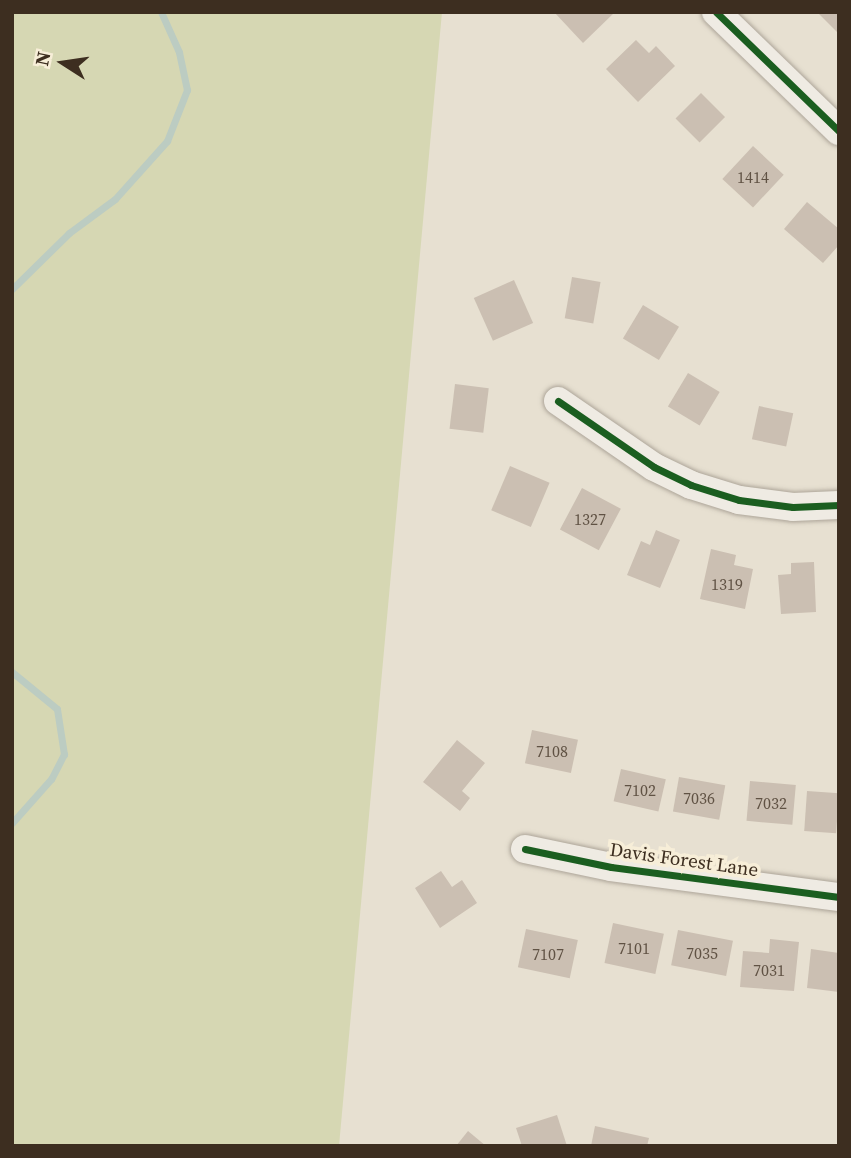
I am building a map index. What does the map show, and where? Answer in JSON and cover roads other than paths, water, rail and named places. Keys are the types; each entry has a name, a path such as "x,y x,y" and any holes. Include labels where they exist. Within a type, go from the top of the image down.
{"street":[{"path":"716,12 839,131"},
{"path":"558,401 654,467 691,485 739,500 793,507 839,505"},
{"name":"Davis Forest Lane","path":"525,849 611,867 839,897"}],"waterway":[{"path":"12,289 69,233 115,199 167,141 187,90 179,52 161,12"},
{"path":"12,672 57,709 64,754 51,779 12,823"}]}
